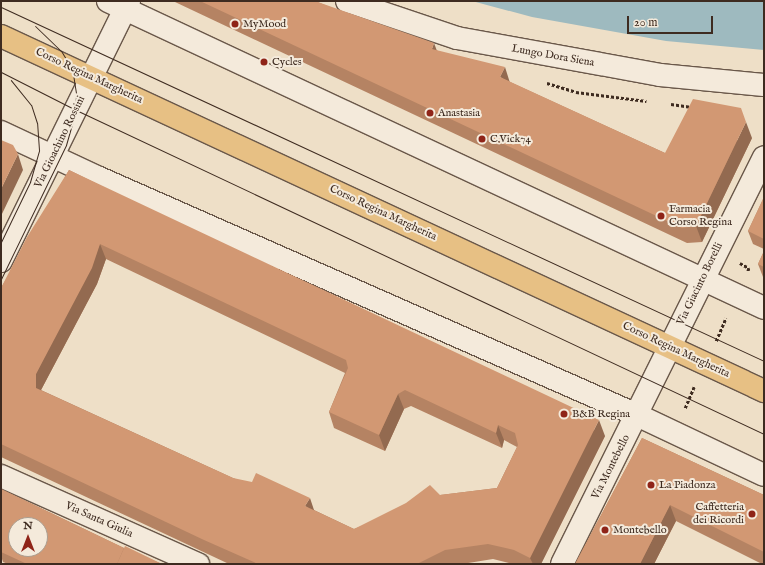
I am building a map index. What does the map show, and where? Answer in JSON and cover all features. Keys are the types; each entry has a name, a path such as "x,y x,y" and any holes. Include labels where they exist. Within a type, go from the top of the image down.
{"main road":[{"name":"Corso Regina Margherita","path":"1,36 764,391"}],"street":[{"name":"Lungo Dora Siena","path":"347,1 457,38 660,75 764,85"},
{"name":"Via Gioachino Rossini","path":"1,261 91,78 121,4"},
{"path":"121,4 764,308"},
{"path":"1,132 52,156 637,414 764,475"},
{"name":"Via Giacinto Borelli","path":"668,347 764,157"},
{"name":"Via Montebello","path":"562,564 637,414 668,347"},
{"name":"Via Santa Giulia","path":"1,476 198,564"}],"water":[{"path":"472,1 764,1 764,50 666,41 532,17"}],"building":[{"path":"200,1 315,1 434,43 432,49 505,67 500,77 665,153 693,99 741,108 746,122 696,226 682,228"},
{"path":"1,140 13,145 18,154 1,189"},
{"path":"69,170 599,420 530,558 514,550 488,544 445,550 417,564 258,564 1,444 1,288 27,237","holes":["100,244 346,360 348,368 329,412 379,435 398,394 405,390 496,433 498,425 515,433 518,445 497,488 440,495 430,485 406,503 354,529 305,506 310,498 256,473 252,482 233,478 36,388 36,374 92,268"]},
{"path":"764,197 764,239 748,231"},
{"path":"764,251 764,267 758,264"},
{"path":"642,438 764,495 764,552 670,505 640,564 575,564"},
{"path":"1,489 124,548 117,564 27,564 12,557 48,557 48,517 8,517 8,555 1,552"},
{"path":"125,546 162,564 117,564"}],"tram line":[{"path":"1,7 764,361"},
{"path":"1,279 66,145 75,114 76,93 72,69 61,51 35,26"},
{"path":"1,72 76,110 764,434"},
{"path":"1,242 30,182 39,150 37,123 31,105 11,80"}],"place":[{"name":"MyMood","path":"235,24"},
{"name":"Cycles","path":"264,62"},
{"name":"Anastasia","path":"430,113"},
{"name":"C.Vick74","path":"482,139"},
{"name":"Farmacia Corso Regina","path":"661,216"},
{"name":"B&B Regina","path":"564,414"},
{"name":"La Piadonza","path":"651,485"},
{"name":"Caffetteria dei Ricordi","path":"752,514"},
{"name":"Montebello","path":"605,530"}]}
